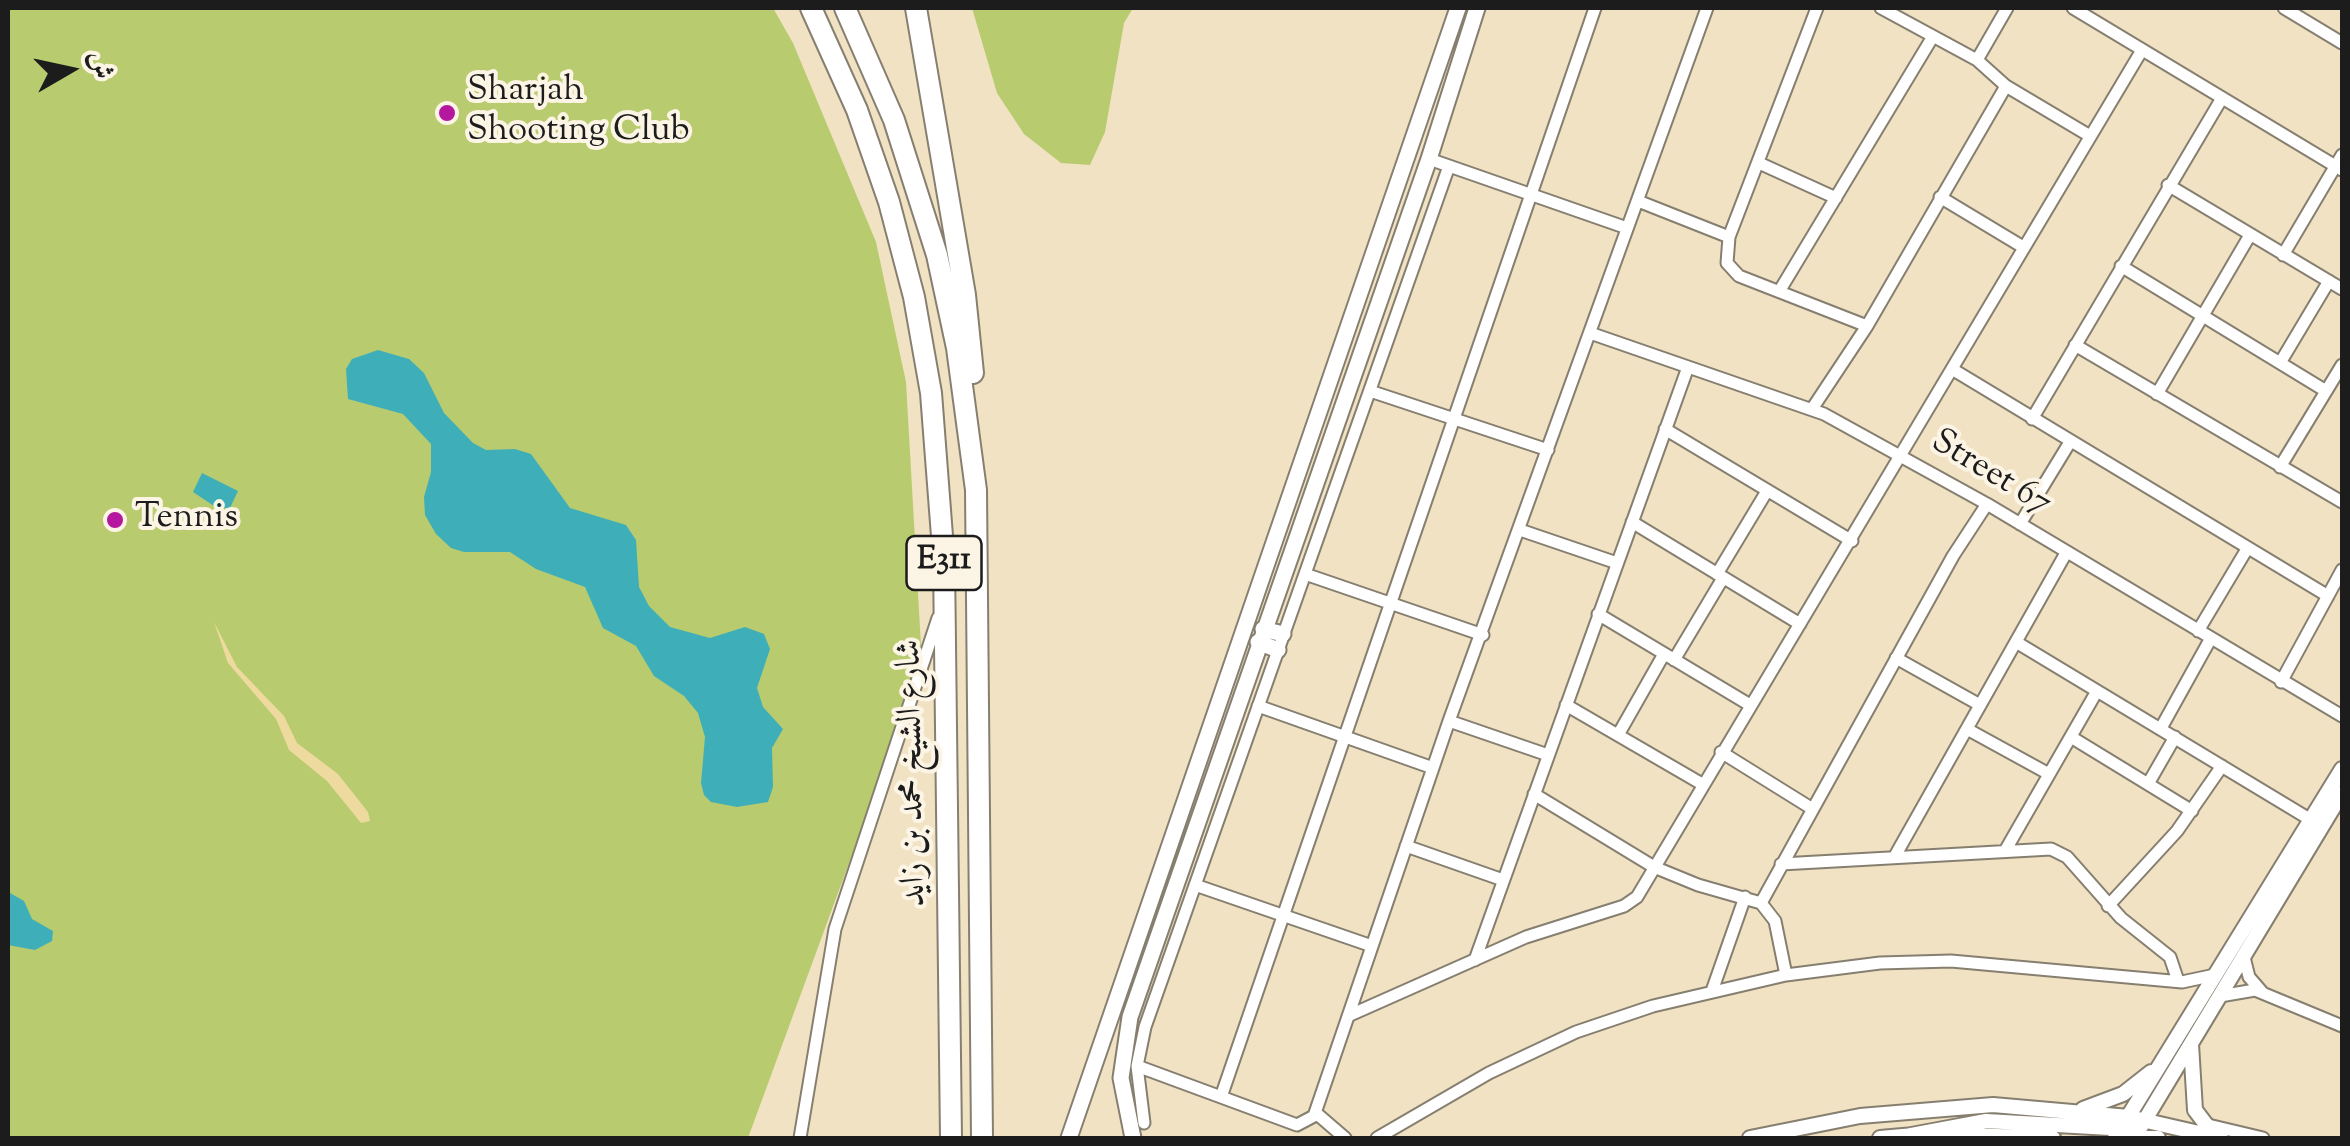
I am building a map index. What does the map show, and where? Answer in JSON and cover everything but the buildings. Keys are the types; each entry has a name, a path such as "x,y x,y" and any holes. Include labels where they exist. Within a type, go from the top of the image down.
{"highway":[{"name":"شارع الشيخ محمد بن زايد","path":"811,8 874,156 914,297 937,442 944,598 951,1138"},
{"name":"شارع الشيخ محمد بن زايد","path":"846,8 894,120 928,225 957,348 976,490 982,1138"},
{"path":"916,8 969,327 976,490"}],"main road":[{"path":"1069,1138 1458,8"},
{"path":"1133,1138 1124,1109 1122,1062 1130,1017 1429,159 1477,8"},
{"path":"1260,635 1281,642"}],"street":[{"path":"1221,1097 1595,8"},
{"path":"1137,1066 1297,1124 1308,1123 1316,1112 1432,768 1706,8"},
{"path":"1816,8 1728,237 1728,263 1734,273 1867,326"},
{"path":"1881,8 1976,60 2006,86 2090,136"},
{"path":"1976,60 2007,8"},
{"path":"2073,8 2340,164 2283,254"},
{"path":"2284,8 2342,43"},
{"path":"1780,290 1932,38"},
{"path":"1348,1016 1552,927 1631,903 1852,541 2142,50"},
{"path":"1812,409 1867,326 2006,86"},
{"path":"2032,419 2222,98"},
{"path":"1429,159 1627,228"},
{"path":"1759,163 1836,198"},
{"path":"1150,1138 1144,1123 1137,1066 1145,1027 1449,166"},
{"path":"2168,185 2342,289"},
{"path":"1940,197 2023,247"},
{"path":"1638,202 1728,237"},
{"path":"2157,394 2250,235"},
{"path":"2121,266 2326,391"},
{"path":"2280,363 2329,281"},
{"name":"Street 67","path":"1590,334 1812,409 1987,504 2341,717"},
{"path":"2075,345 2342,502"},
{"path":"2280,467 2342,365"},
{"path":"1475,960 1688,367"},
{"path":"1952,369 2328,596"},
{"path":"1370,392 1548,450"},
{"path":"1665,429 1852,541"},
{"path":"2020,524 2070,442"},
{"path":"1618,735 1720,576 1767,492"},
{"path":"1761,903 1811,808 1987,504"},
{"path":"1632,522 1800,624"},
{"path":"1520,530 1617,563"},
{"path":"2198,630 2247,549"},
{"path":"1895,856 2066,554"},
{"path":"1305,574 1483,635"},
{"path":"2281,682 2341,576"},
{"path":"800,1138 835,930 912,708 944,598"},
{"path":"1598,614 1750,705"},
{"path":"2160,728 2211,638"},
{"path":"2016,642 2311,820"},
{"path":"1896,658 1980,705"},
{"path":"2004,851 2097,691"},
{"path":"1566,705 1702,784"},
{"path":"1258,706 1432,768"},
{"path":"1449,722 1548,755"},
{"path":"1966,729 2049,774"},
{"path":"2072,737 2192,811"},
{"path":"2148,784 2176,737"},
{"path":"1721,752 1811,808"},
{"path":"2108,906 2192,811 2222,766"},
{"path":"2127,1133 2342,769"},
{"path":"2127,1133 2146,1120 2342,793"},
{"path":"1534,794 1654,866 1698,885 1761,903 1775,921 1786,975"},
{"path":"1406,846 1503,880"},
{"path":"1781,864 2046,848 2062,854 2108,906 2170,957 2198,1010"},
{"path":"1195,885 1372,946"},
{"path":"1712,991 1745,897"},
{"path":"2244,957 2249,977 2262,992"},
{"path":"1377,1138 1551,1042 1627,1013 1786,975 1880,963 1951,961 2180,981 2220,973"},
{"path":"2220,996 2241,989 2262,992 2342,1026"},
{"path":"2192,1044 2193,1103 2201,1123 2220,1138"},
{"path":"2080,1110 2130,1090 2170,1055"},
{"path":"1750,1138 1834,1120 1940,1108 2020,1106 2080,1110 2127,1133"},
{"path":"1124,1109 1144,1123"},
{"path":"1316,1112 1345,1138"},
{"path":"2146,1120 2220,1138"},
{"path":"1906,1136 1986,1121 2158,1138"},
{"path":"2201,1123 2263,1138"},
{"path":"1880,1138 2054,1138"}],"green space":[{"path":"8,8 773,8 793,43 876,242 906,382 922,664 748,1138 8,1138"},
{"path":"972,8 1133,8 1124,23 1105,132 1090,165 1061,163 1024,134 997,93"}],"sand":[{"path":"214,622 237,667 284,716 297,743 338,774 368,812 370,821 361,823 327,781 289,750 276,719 228,663"}],"water":[{"path":"378,350 409,359 424,373 444,413 473,443 486,450 515,449 531,454 570,508 626,525 636,540 639,587 649,606 670,627 710,638 745,627 764,634 770,649 757,688 763,707 783,729 772,748 773,787 768,802 737,807 711,802 704,795 701,783 705,737 698,713 684,696 654,676 636,646 603,628 585,587 536,569 510,552 464,552 451,548 436,534 425,515 424,497 431,472 431,444 403,414 348,399 346,369 352,359"},
{"path":"202,473 238,491 230,508 217,508 193,492"},
{"path":"8,855 10,893 24,901 32,919 53,931 52,941 35,950 8,945"}],"place":[{"name":"Sharjah Shooting Club","path":"447,113"},
{"name":"Tennis","path":"115,520"}]}
